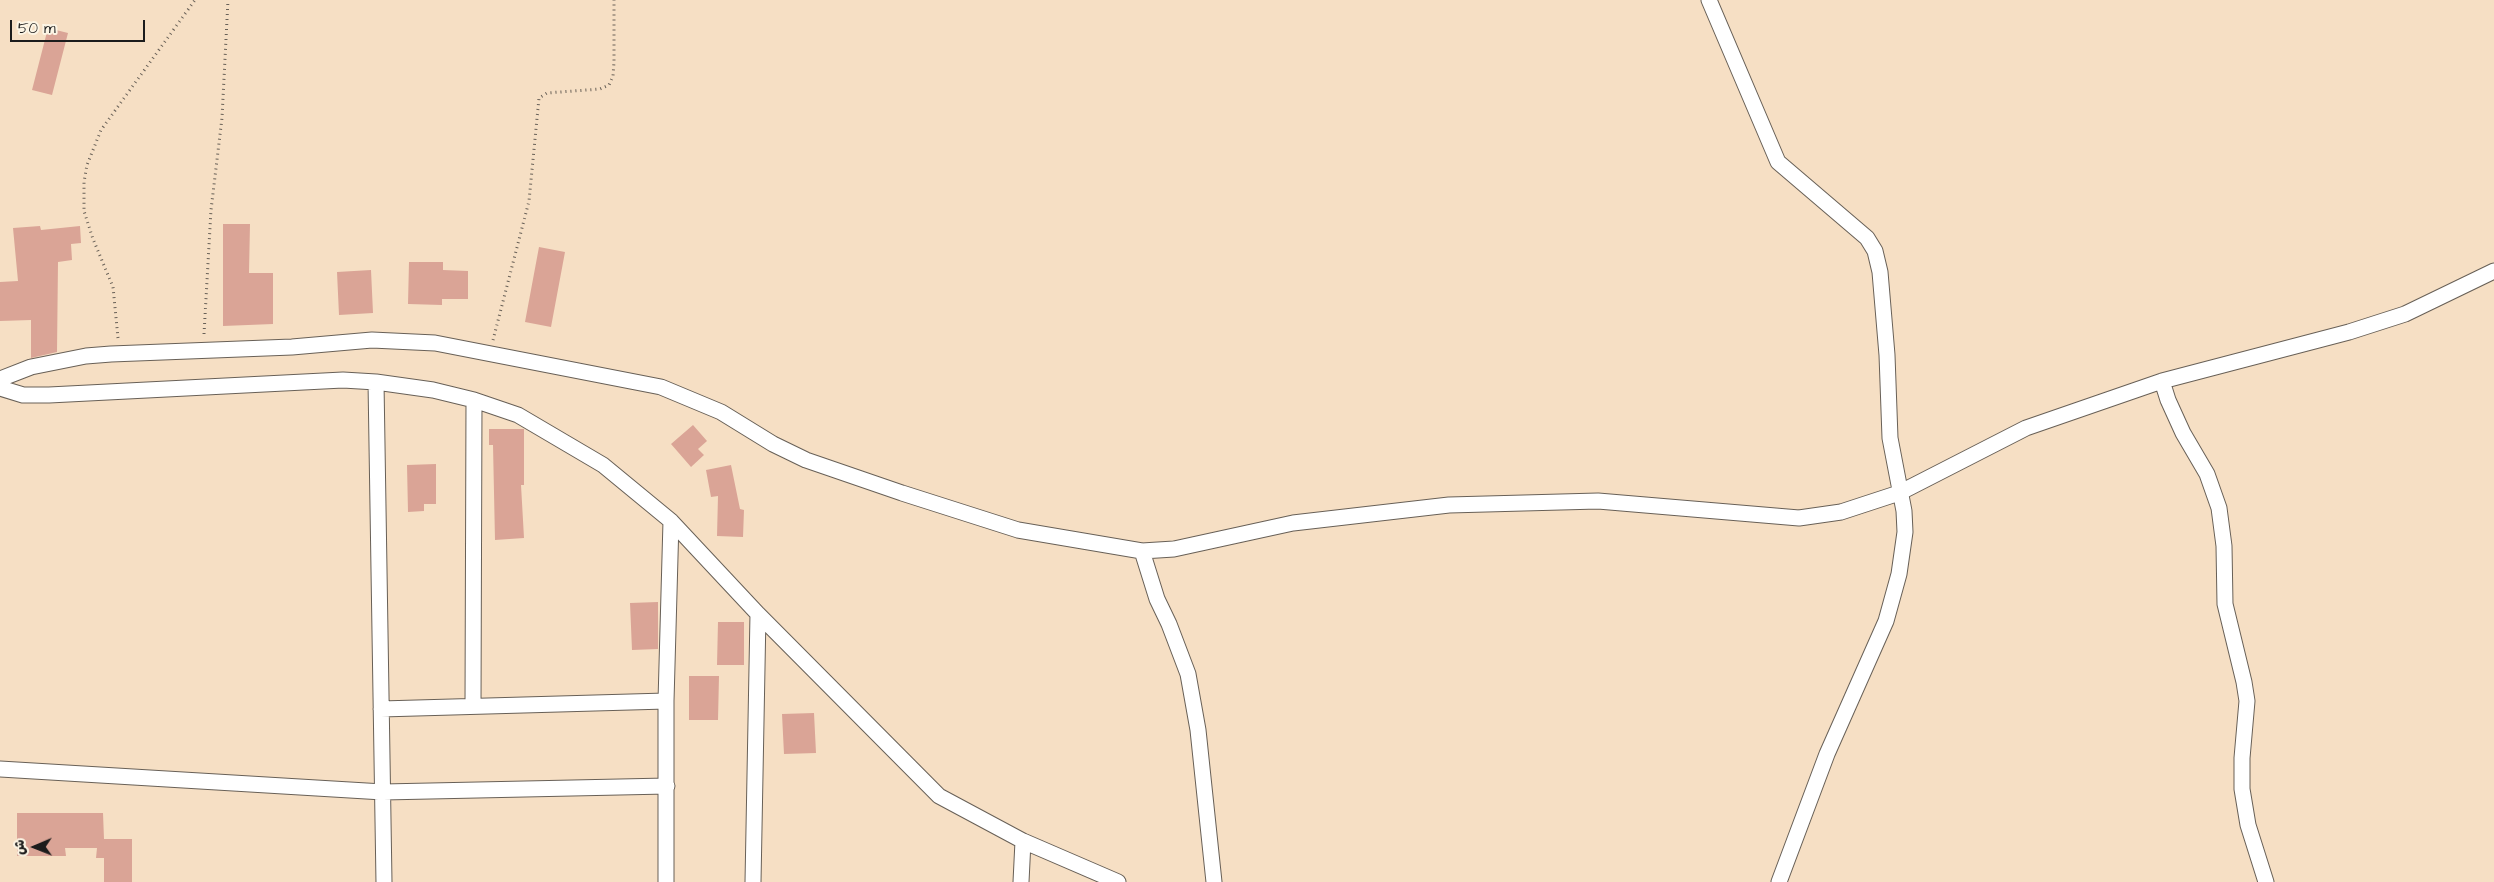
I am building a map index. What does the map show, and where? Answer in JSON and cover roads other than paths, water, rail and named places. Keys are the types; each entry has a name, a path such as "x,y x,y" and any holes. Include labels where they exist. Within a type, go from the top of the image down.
{"street":[{"path":"1709,0 1778,162 1868,238 1875,250 1880,272 1887,355 1890,438 1899,493 1904,511 1905,532 1899,574 1886,621 1827,754 1779,882"},
{"path":"0,379 11,373 56,362 120,354 400,340 435,343 661,387 721,412 773,444 806,460 902,493 1018,530 1142,551 1174,548 1293,523 1449,505 1598,501 1700,508 1799,518 1841,512 1899,493 2026,428 2162,381 2349,332 2396,317 2494,272"},
{"path":"0,388 23,395 50,396 343,380 376,382 433,390 474,400 518,416 603,465 671,521 758,614 939,796 1023,841 1118,882"},
{"path":"2162,381 2183,433 2207,474 2219,508 2224,546 2225,604 2247,701 2242,790 2248,825 2266,882"},
{"path":"376,382 384,882"},
{"path":"473,705 474,400"},
{"path":"666,882 666,701 671,521"},
{"path":"1142,551 1157,598 1188,674 1198,730 1214,882"},
{"path":"754,882 758,614"},
{"path":"381,709 666,701"},
{"path":"0,769 383,792 667,786"},
{"path":"1021,882 1023,841"}]}
